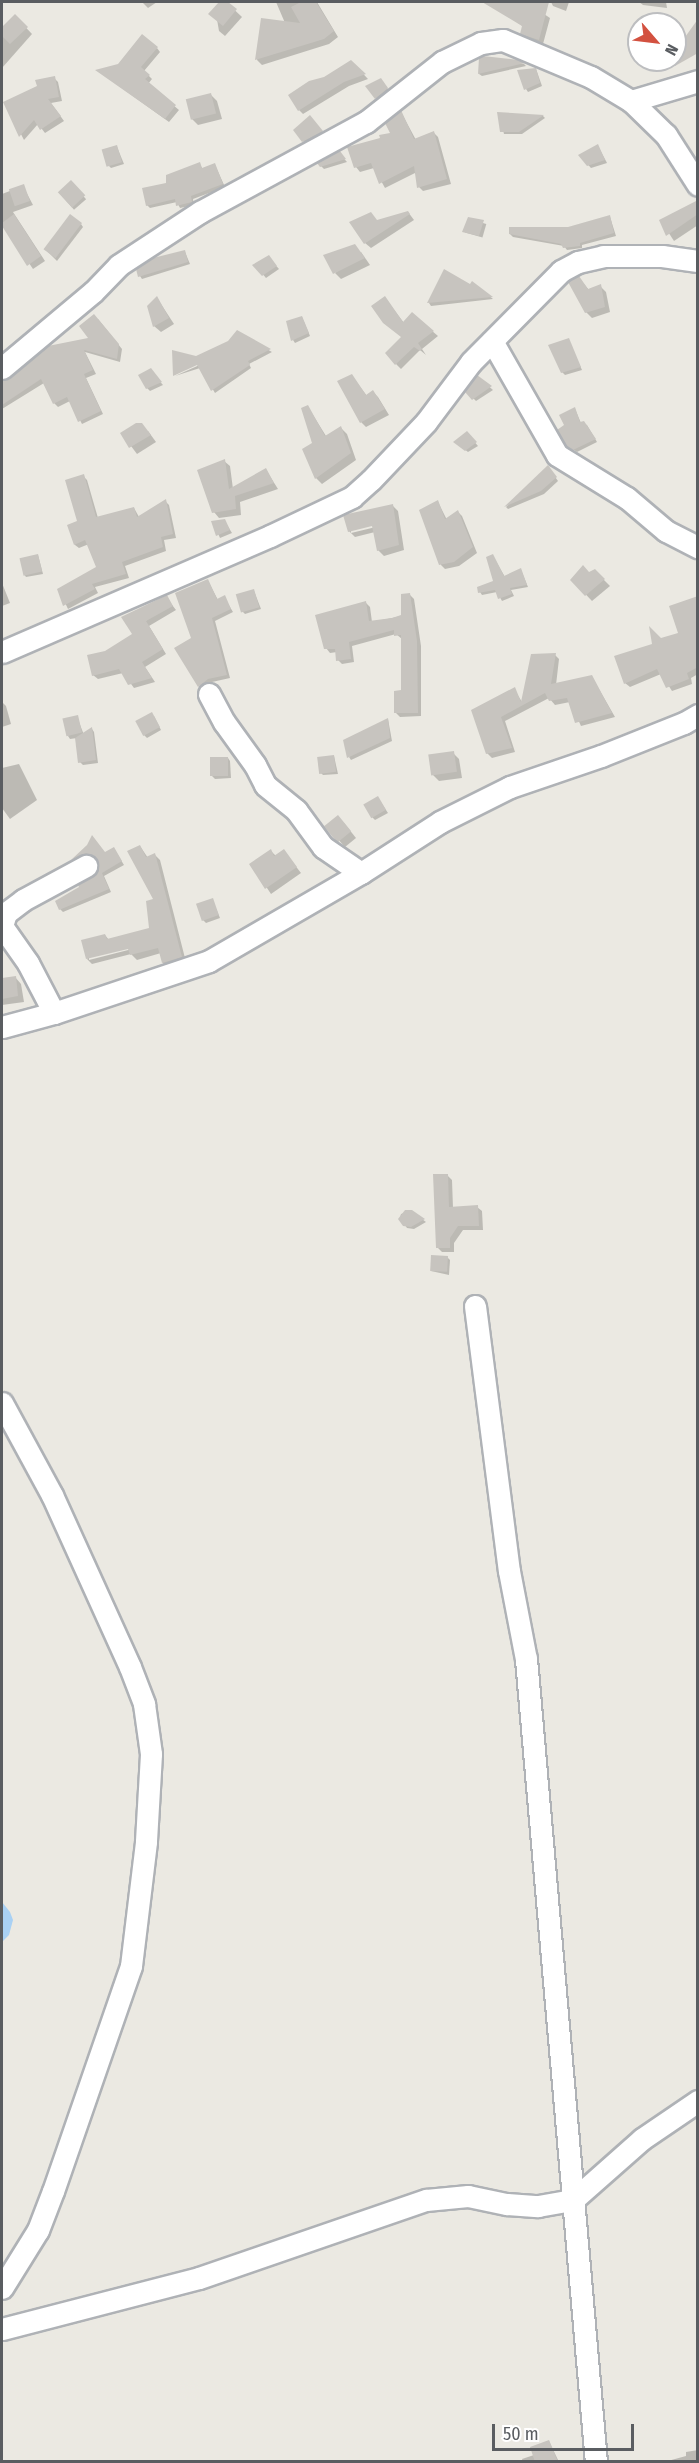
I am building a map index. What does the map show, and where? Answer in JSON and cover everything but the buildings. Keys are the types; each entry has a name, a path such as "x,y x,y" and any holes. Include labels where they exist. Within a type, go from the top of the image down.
{"street":[{"path":"2,368 93,292 119,264 200,212 366,122 442,62 481,43 503,40 591,77 631,101 666,135 698,185"},
{"path":"631,101 698,81"},
{"path":"2,652 270,536 352,496 371,480 426,422 471,362 561,272 578,262 621,255 698,261"},
{"path":"492,341 557,455 627,498 666,531 698,547"},
{"path":"209,694 224,722 255,765 265,785 296,810 323,847 361,873"},
{"path":"2,1028 209,961 361,873 440,822 510,787 601,756 684,723 698,714"},
{"path":"54,1013 28,963 2,926 6,913 23,900 86,866"},
{"path":"475,1306 509,1570 526,1659 596,2462"},
{"path":"2,1403 52,1495 130,1667 144,1704 151,1754 146,1842 131,1966 50,2201 38,2230 2,2288"},
{"path":"2,2329 199,2278 426,2200 468,2196 507,2204 538,2206 573,2200 642,2139 698,2101"}],"water":[{"path":"2,1902 13,1920 9,1935 2,1942"}]}
